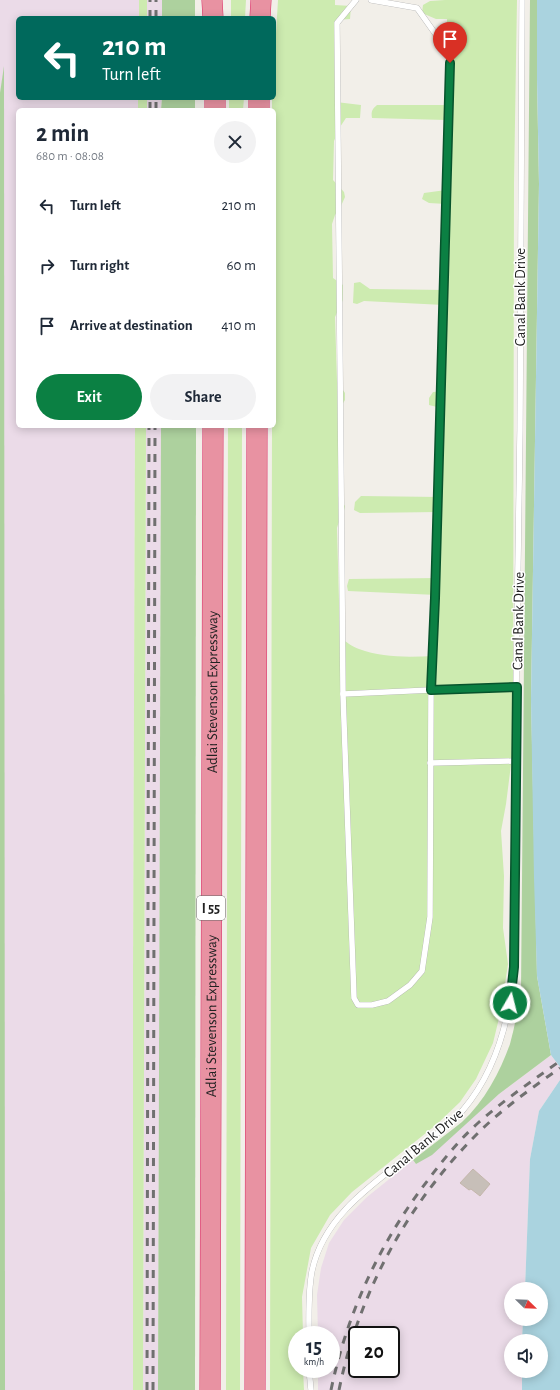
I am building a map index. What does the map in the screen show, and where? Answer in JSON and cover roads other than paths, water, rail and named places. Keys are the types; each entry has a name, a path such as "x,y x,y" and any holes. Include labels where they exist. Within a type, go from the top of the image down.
{"highway":[{"path":"212,0 213,16"},
{"path":"216,16 217,0"},
{"path":"260,16 261,0"},
{"name":"Adlai Stevenson Expressway","path":"210,1390 213,428"},
{"path":"255,1390 257,428"}],"lane":[{"path":"356,0 337,24 343,694 354,998 358,1005 372,1005 388,1001 410,985 422,971 430,917 431,690 436,582 450,63 449,53 417,8 371,0"},
{"name":"Canal Bank Drive","path":"309,1326 312,1271 318,1252 328,1232 345,1209 360,1195 461,1112 483,1080 502,1038 508,1016 514,967 515,761 520,430 522,0"},
{"path":"343,694 517,687"},
{"path":"430,763 515,761"},
{"path":"310,1378 311,1390"}],"water":[{"path":"537,0 560,0 560,1067 551,1055 537,976 534,878 531,699 539,184"},
{"path":"560,1080 560,1390 522,1390 522,1378 548,1378 548,1334 522,1334 523,1326 548,1326 548,1282 525,1282 530,1159 539,1111"}],"railway":[{"path":"150,0 150,16"},
{"path":"156,0 156,16"},
{"path":"150,100 150,108"},
{"path":"156,100 156,108"},
{"path":"147,1390 149,428"},
{"path":"153,1390 155,428"},
{"path":"331,1390 346,1333 356,1306 380,1253 411,1204 445,1158 471,1130 508,1099 560,1061"},
{"path":"339,1390 348,1353 374,1283 390,1250 410,1217 455,1157 481,1130 509,1105 560,1068"}]}
